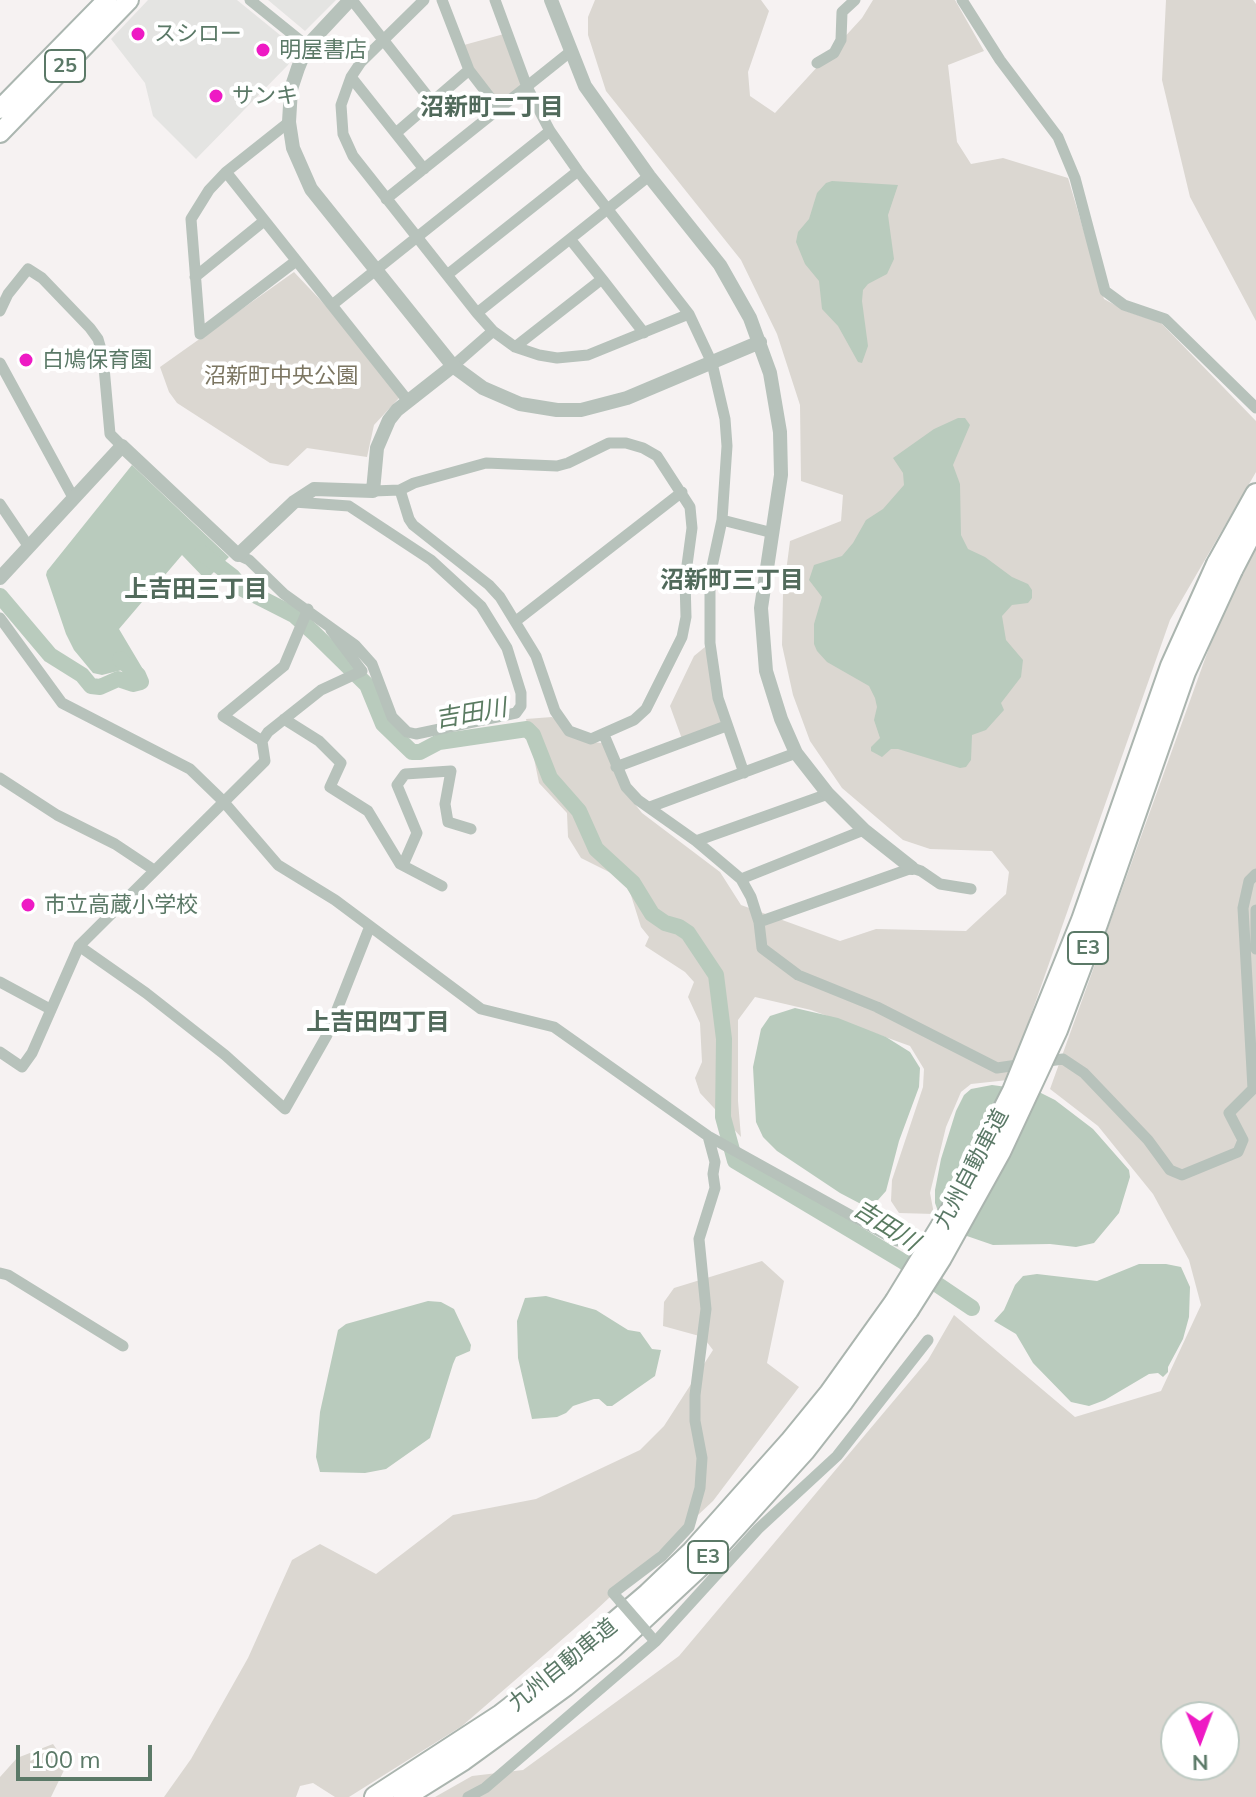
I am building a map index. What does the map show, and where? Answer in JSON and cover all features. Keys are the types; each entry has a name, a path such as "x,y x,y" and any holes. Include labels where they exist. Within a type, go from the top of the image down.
{"highway":[{"name":"九州自動車道","path":"404,1797 554,1674 692,1552 790,1442 901,1306 1013,1091 1082,920 1171,666 1224,567 1256,494"},
{"name":"九州自動車道","path":"1224,567 1256,524"},
{"name":"九州自動車道","path":"375,1797 460,1753"}],"main road":[{"name":"25","path":"0,109 107,0"},
{"name":"25","path":"0,133 129,0"}],"street":[{"path":"250,0 307,46"},
{"path":"432,102 351,0 307,46 291,89 289,122 293,148 311,189 453,366 469,380 520,404 557,410 604,406 760,342"},
{"path":"424,0 361,62 351,77 341,105 343,134 353,156 477,313 493,331 515,347 539,355 572,358 605,350 689,314"},
{"path":"442,0 469,70 499,109"},
{"path":"495,0 527,87 550,131 689,314 712,363 725,419 727,446 722,520 710,576 710,643 718,698 744,773"},
{"path":"551,0 585,86 649,176 720,265 760,342 770,373 780,432 781,475 763,586 762,647 771,691 796,753 828,794 864,830 912,868 940,884 971,889"},
{"path":"817,63 834,53 841,40 842,12 855,0"},
{"path":"962,0 1000,60 1058,137 1075,178 1105,291 1124,305 1165,319 1256,408"},
{"path":"386,199 570,52"},
{"path":"396,133 469,70"},
{"path":"351,77 424,169"},
{"path":"289,122 226,172 209,190 191,219 200,334 296,261"},
{"path":"332,305 550,131"},
{"path":"447,275 578,171"},
{"path":"226,172 408,401"},
{"path":"477,313 649,176"},
{"path":"195,277 264,221"},
{"path":"570,239 644,333"},
{"path":"0,311 8,294 28,269 42,278 98,339 103,356 110,434 238,555 249,560 284,594 329,623 355,645 372,664 392,717 407,732 416,734 516,713 521,706 521,693 507,648 481,606 431,560 349,506 294,502"},
{"path":"515,347 602,279"},
{"path":"373,491 380,437 389,420 493,331"},
{"path":"0,363 74,499"},
{"path":"238,555 294,502 314,489 400,490 414,483 486,463 557,466 609,443 626,443 643,448 657,456 682,492 690,507 692,528 682,637 646,709 634,720 591,739 580,737 561,723 536,656 516,621 489,585 413,525 400,490"},
{"path":"0,578 122,446"},
{"path":"516,621 682,492"},
{"path":"0,504 29,547"},
{"path":"722,520 773,533"},
{"path":"262,741 223,716 284,666 308,609"},
{"path":"0,618 62,703 190,769 223,801 278,865 335,900 481,1009 554,1027 708,1136 897,1241"},
{"path":"0,1052 22,1067 32,1053 79,946 265,761 262,741 268,732 321,690 362,671 334,636 329,623"},
{"path":"284,719 319,741 341,763 330,787 368,811 403,865 442,886"},
{"path":"616,767 726,726"},
{"path":"604,735 626,787 638,800 696,841 741,879 759,922 762,948 798,975 877,1007 997,1068 1063,1059 1084,1073 1148,1140 1170,1170 1182,1175 1238,1152 1243,1140 1229,1113 1253,1089 1243,908 1246,890 1256,874"},
{"path":"650,807 796,753"},
{"path":"403,865 417,833 397,785 405,774 451,771 445,804 448,822 471,829"},
{"path":"0,778 57,815 115,844 154,870"},
{"path":"696,841 828,794"},
{"path":"741,879 864,830"},
{"path":"759,922 912,868"},
{"path":"1256,910 1256,949"},
{"path":"79,946 146,993 225,1055 285,1109 327,1035 370,926"},
{"path":"0,982 50,1009"},
{"path":"655,1640 613,1593 662,1556 689,1527 700,1488 702,1458 695,1421 695,1395 706,1309 699,1239 715,1188 715,1162 708,1136"},
{"path":"0,1273 123,1346"},
{"path":"468,1797 485,1788 655,1640 758,1529 837,1456 928,1340"}],"shaded area":[{"path":"148,0 237,0 296,48 288,65 196,159 153,116 145,83 111,39"},
{"path":"268,0 336,0 305,31"},
{"path":"832,181 898,185 888,215 894,259 887,274 863,290 868,346 862,363 858,362 838,326 822,309 819,281 805,264 796,242 798,232 809,219 817,193"},
{"path":"965,418 970,425 953,465 960,484 961,535 968,549 1028,584 1032,590 1028,603 1012,605 1002,616 1006,640 1023,660 1021,677 1001,703 1004,710 986,730 972,735 971,760 966,767 960,768 898,749 891,749 882,757 871,751 880,738 874,720 877,707 875,698 869,686 827,662 817,651 814,624 822,597 809,580 814,565 842,556 866,520 883,509 904,485 903,473 893,458 934,429"},
{"path":"132,465 229,557 206,580 182,555 119,629 144,671 126,678 122,670 102,675 93,673 74,650 46,575"},
{"path":"795,1008 838,1018 886,1037 910,1052 920,1068 919,1087 899,1141 886,1191 878,1200 859,1203 840,1193 777,1151 763,1137 756,1122 753,1067 761,1029 770,1016"},
{"path":"992,1085 1037,1091 1055,1100 1093,1129 1129,1170 1130,1177 1119,1213 1094,1243 1076,1247 993,1245 964,1235 939,1214 935,1190 956,1111 964,1095 971,1089"},
{"path":"1139,1264 1181,1267 1190,1287 1189,1317 1183,1339 1163,1377 1158,1373 1149,1374 1105,1400 1089,1406 1071,1402 1033,1363 1016,1334 994,1321 1004,1310 1015,1285 1023,1276 1037,1274 1097,1281"},
{"path":"546,1296 596,1310 628,1330 640,1332 652,1349 661,1350 655,1376 612,1406 594,1399 573,1406 557,1417 532,1419 518,1358 517,1321 525,1298"},
{"path":"428,1301 441,1302 454,1309 471,1345 470,1351 456,1357 430,1438 386,1469 365,1473 320,1472 316,1457 320,1412 338,1330 346,1324"}],"green space":[{"path":"595,0 761,0 769,11 748,72 750,96 775,113 862,18 873,0 955,0 984,51 948,65 957,142 971,164 1003,158 1068,178 1104,299 1126,311 1161,323 1256,421 1256,472 1170,620 1008,1080 971,1084 961,1092 946,1127 930,1193 934,1214 899,1213 891,1201 892,1180 923,1087 924,1069 910,1046 811,1010 755,997 738,1020 741,1137 700,1093 695,1078 702,1062 700,1023 688,997 694,982 685,972 645,946 649,937 641,927 629,889 619,877 581,858 568,837 567,813 539,783 526,719 552,717 583,741 602,743 622,788 642,813 720,872 741,905 840,941 876,929 966,931 1006,894 1009,872 992,851 930,849 903,840 842,788 810,741 793,695 782,645 783,595 790,541 841,521 843,495 801,481 800,405 777,334 741,260 606,91 588,35 588,17"},
{"path":"1166,0 1253,0 1256,4 1256,321 1190,197 1162,80"},
{"path":"504,34 524,85 500,104 471,71 464,45"},
{"name":"沼新町中央公園","path":"294,272 326,306 400,397 374,425 367,457 307,448 288,466 270,463 177,403 169,392 160,367"},
{"path":"1256,547 1256,1797 435,1797 472,1776 523,1770 679,1656 928,1360 954,1315 1075,1417 1161,1391 1201,1305 1189,1260 1153,1194 1098,1126 1050,1089 1214,634 1243,567"},
{"path":"705,647 723,724 682,739 670,706 694,656"},
{"path":"762,1261 784,1281 767,1363 799,1387 713,1501 595,1611 462,1726 349,1797 335,1797 313,1783 300,1786 296,1797 164,1797 191,1759 248,1658 292,1560 320,1544 376,1574 453,1515 536,1499 640,1450 664,1426 713,1350 703,1337 663,1326 664,1302 674,1288"},
{"path":"53,1744 67,1764 51,1797 0,1797 0,1777 17,1758"}],"waterway":[{"name":"吉田川","path":"202,553 232,576 243,589 294,615 314,633 367,685 383,724 412,752 420,752 439,742 527,729 533,735 550,778 579,811 596,849 633,883 652,914 688,933 716,975 724,1039 723,1117 735,1161 904,1262 972,1308"},
{"name":"吉田川","path":"0,596 50,655 82,675 91,686 100,687 118,679 133,684 141,682 138,675 120,659"}],"place":[{"name":"スシロー","path":"138,34"},
{"name":"明屋書店","path":"263,50"},
{"name":"サンキ","path":"216,96"},
{"name":"白鳩保育園","path":"26,360"},
{"name":"市立高蔵小学校","path":"28,905"}],"district":[{"name":"沼新町二丁目","path":"492,108"},
{"name":"沼新町三丁目","path":"732,581"},
{"name":"上吉田三丁目","path":"196,590"},
{"name":"上吉田四丁目","path":"378,1023"}]}
